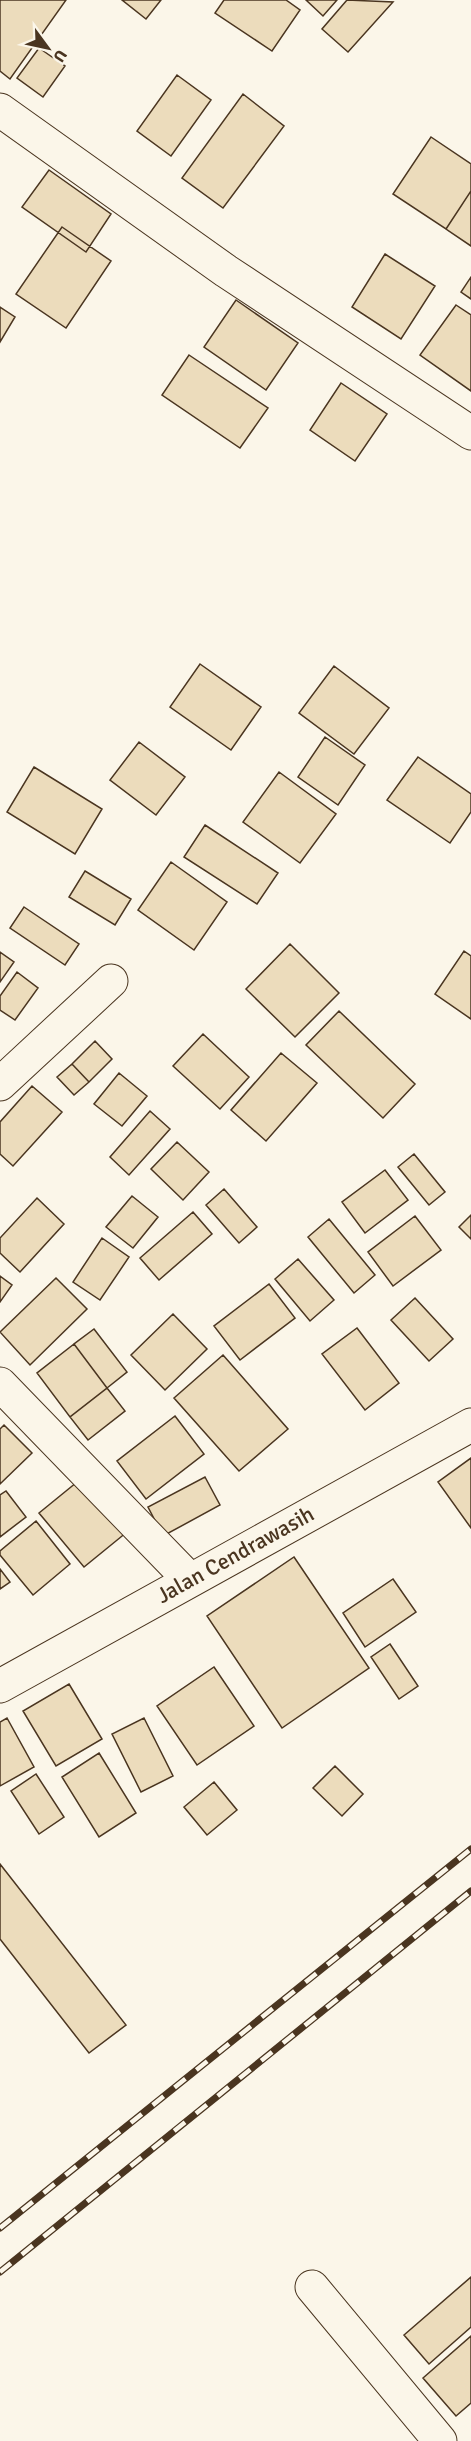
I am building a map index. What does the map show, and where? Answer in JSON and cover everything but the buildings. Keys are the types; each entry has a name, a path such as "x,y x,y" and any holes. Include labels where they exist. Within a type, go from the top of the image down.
{"street":[{"path":"0,110 226,271 471,433"},
{"path":"0,1084 111,981"},
{"path":"0,1384 189,1579"},
{"name":"Jalan Cendrawasih","path":"0,1686 189,1579 471,1425"},
{"path":"312,2288 440,2441"}],"railway":[{"path":"0,2228 471,1849"},
{"path":"0,2272 471,1891"}]}
